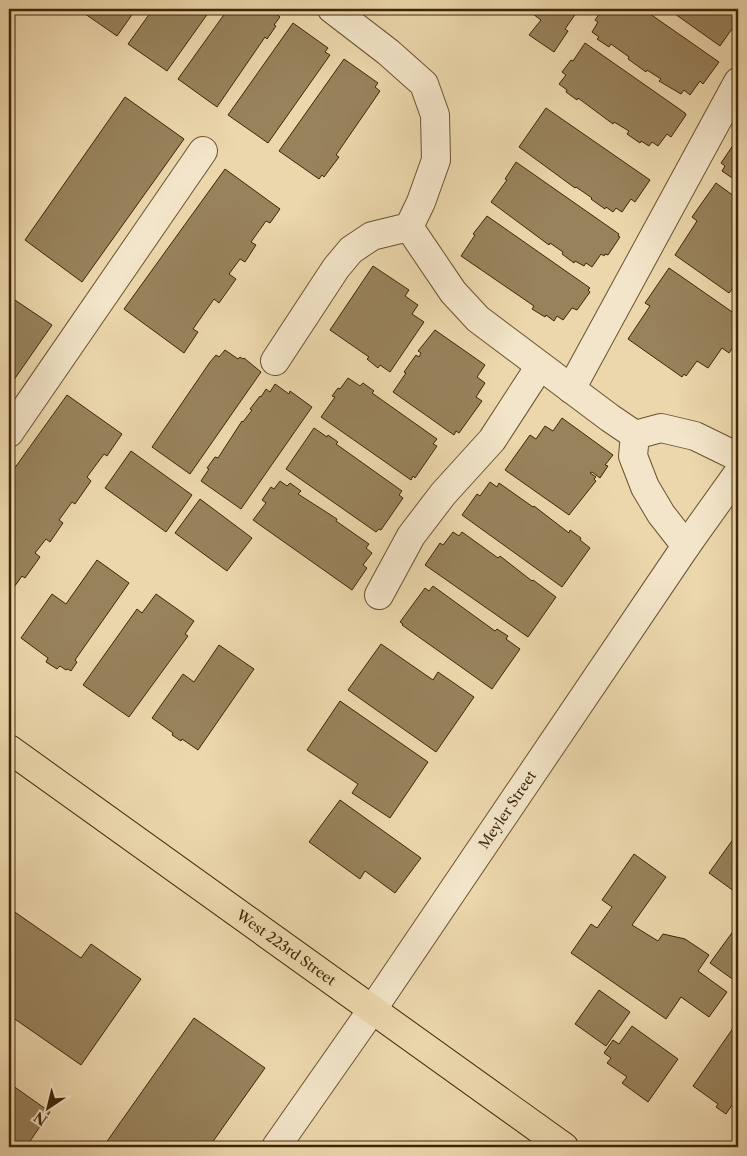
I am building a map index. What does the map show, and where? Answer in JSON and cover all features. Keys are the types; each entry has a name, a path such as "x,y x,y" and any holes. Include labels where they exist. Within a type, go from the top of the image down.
{"main road":[{"name":"West 223rd Street","path":"9,749 564,1147"}],"street":[{"path":"332,9 388,52 424,84 427,92 435,115 436,160 421,202 409,227"},
{"path":"570,389 738,82"},
{"path":"9,433 203,151"},
{"path":"275,361 336,268 351,250 372,236 409,227"},
{"path":"409,227 454,292 478,319 570,389 635,435"},
{"path":"379,595 411,536 443,494 492,440 540,366"},
{"path":"635,435 661,428 695,436 738,457"},
{"path":"635,435 633,456 645,487 661,514 686,546"},
{"name":"Meyler Street","path":"276,1147 372,1010 686,546 738,473"}],"building":[{"path":"78,9 136,9 117,36"},
{"path":"153,9 211,9 167,71 128,44"},
{"path":"228,9 280,9 276,14 280,17 267,39 265,37 217,107 178,79"},
{"path":"526,9 579,9 565,29 568,31 554,52 529,35 541,20"},
{"path":"607,9 643,9 719,62 703,84 700,81 690,95 684,90 681,94 659,81 661,79 647,70 646,72 611,44 609,47 597,39 599,37 592,32 598,22 595,20 602,10 605,12"},
{"path":"668,9 738,9 738,20 720,46"},
{"path":"293,23 328,48 325,52 330,55 268,143 228,115"},
{"path":"585,43 685,113 686,115 671,137 667,134 658,146 652,142 649,146 641,141 640,143 627,134 629,131 614,122 613,124 578,98 577,100 566,92 567,90 559,84 566,75 562,72 571,60 573,61"},
{"path":"344,59 378,83 375,87 380,91 336,155 339,157 324,177 322,175 319,179 279,151"},
{"path":"125,97 184,139 82,282 25,240"},
{"path":"546,108 650,180 635,202 631,199 622,212 616,208 613,212 606,207 605,209 519,147"},
{"path":"738,138 738,182 722,171 725,166 721,163"},
{"path":"516,162 619,234 618,236 620,237 608,255 605,254 604,256 601,254 592,267 586,263 584,266 575,261 574,263 562,254 563,252 550,243 549,245 491,202 507,180 505,179"},
{"path":"225,169 280,209 270,223 266,221 251,242 256,245 245,262 240,259 229,274 236,279 219,303 214,299 193,329 198,332 184,353 124,309"},
{"path":"716,183 738,199 738,282 729,293 675,255 697,221 692,217"},
{"path":"487,216 590,288 588,290 590,292 577,310 572,308 563,320 557,316 554,321 546,315 545,317 532,309 534,306 461,256 475,235 473,234"},
{"path":"373,266 409,290 405,296 418,305 412,314 424,322 390,372 380,365 378,368 367,359 369,357 330,330"},
{"path":"669,268 738,316 738,339 729,353 722,348 708,368 697,361 686,376 684,374 682,377 628,339 650,306 645,303"},
{"path":"9,296 52,325 9,387"},
{"path":"435,330 485,365 477,377 485,383 476,397 482,401 459,433 456,431 454,435 393,392 416,355 419,357 421,353 418,351"},
{"path":"225,350 238,359 240,357 244,358 261,372 190,474 152,447 210,362 216,355 219,357"},
{"path":"348,378 360,386 363,383 374,391 372,393 437,439 433,444 437,446 415,478 413,476 411,480 321,417 335,397 332,396"},
{"path":"275,384 289,394 290,391 312,407 241,509 201,481 209,469 207,468 215,457 218,458 242,421 252,410 250,409 266,389 270,392"},
{"path":"67,395 122,434 107,456 104,454 87,477 91,481 75,504 72,502 59,520 63,523 50,542 46,539 35,553 40,557 25,578 22,576 12,590 15,593 9,602 9,476"},
{"path":"562,418 613,455 605,465 608,466 600,478 592,472 590,473 596,477 594,479 596,481 569,515 505,470 530,435 536,439 545,426 553,431"},
{"path":"314,428 338,442 336,444 402,491 399,495 403,498 381,530 379,529 376,532 286,469"},
{"path":"131,451 192,495 166,532 105,488"},
{"path":"280,481 287,486 290,483 301,491 298,494 337,519 336,521 369,544 366,548 372,553 363,565 367,568 352,590 253,520 266,503 262,500 271,487 274,489"},
{"path":"490,482 497,487 499,483 534,506 569,533 570,530 581,538 580,540 590,548 562,587 462,515 477,494 480,496"},
{"path":"200,499 252,538 227,571 175,533"},
{"path":"453,532 459,536 462,532 498,558 500,556 556,597 528,637 425,565 440,543 443,545"},
{"path":"97,560 129,583 75,660 77,662 71,671 60,666 57,669 46,662 48,658 21,638 52,594 66,604"},
{"path":"433,586 495,631 497,629 508,636 506,639 520,649 492,689 400,622 425,588 429,591"},
{"path":"156,594 194,621 185,634 188,636 129,717 83,685 137,609 142,613"},
{"path":"381,644 433,680 438,672 474,697 436,752 348,690"},
{"path":"219,645 254,669 198,750 182,739 181,741 172,735 173,733 152,718 183,674 194,682"},
{"path":"340,701 428,762 390,818 352,793 358,784 307,750"},
{"path":"340,800 421,858 395,893 365,871 360,879 309,842"},
{"path":"734,838 738,841 738,894 709,873"},
{"path":"634,854 666,877 632,925 658,941 663,934 685,939 709,955 698,971 727,992 709,1017 681,997 666,1019 571,953 591,924 597,928 612,907 602,900"},
{"path":"9,908 81,958 91,944 141,979 81,1065 9,1015"},
{"path":"734,930 738,933 738,983 710,963"},
{"path":"599,990 630,1012 606,1046 575,1024"},
{"path":"194,1018 265,1068 209,1147 103,1147"},
{"path":"738,1021 738,1096 726,1114 716,1107 718,1104 693,1086"},
{"path":"632,1026 678,1059 648,1102 622,1083 627,1077 607,1063 611,1058 604,1053 613,1040 619,1044"},
{"path":"9,1083 50,1112 26,1147 9,1147"}]}
